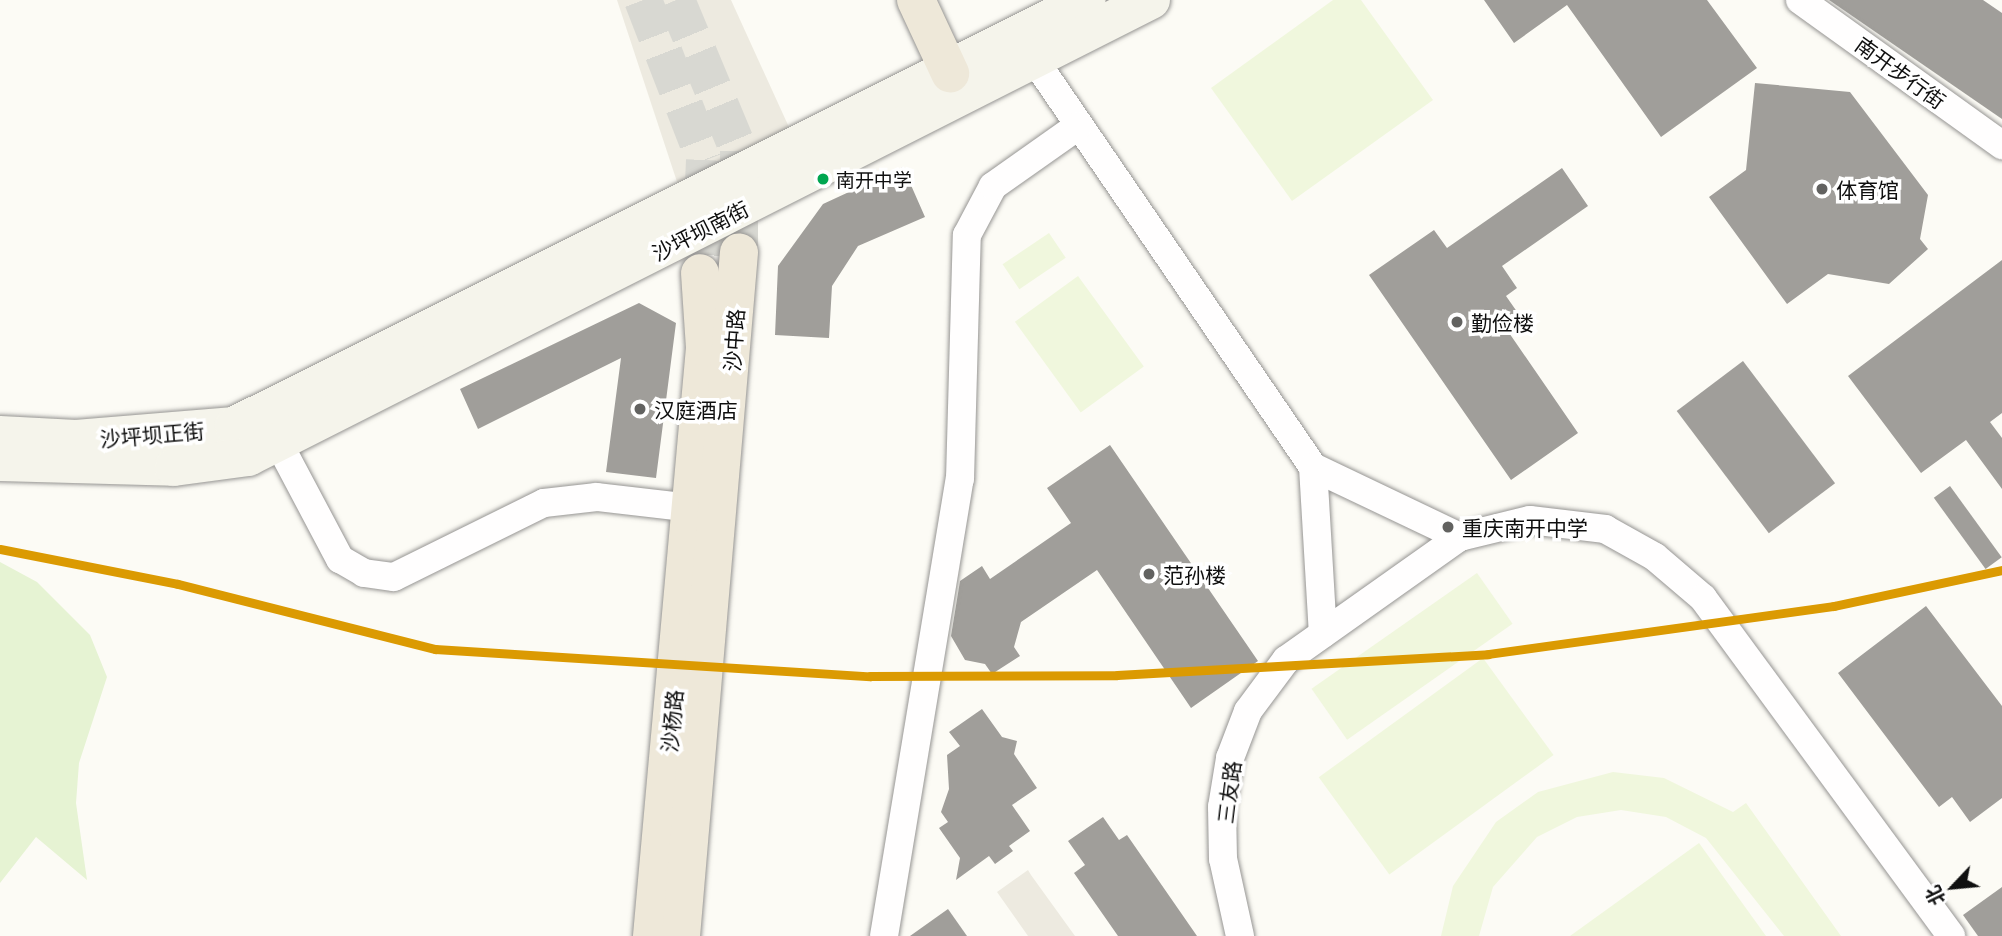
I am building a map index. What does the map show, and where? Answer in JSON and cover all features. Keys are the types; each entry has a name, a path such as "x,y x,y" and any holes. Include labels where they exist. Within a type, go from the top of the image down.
{"main road":[{"path":"916,0 950,73"},
{"name":"沙坪坝南街","path":"263,438 1027,49 1087,0"},
{"name":"沙坪坝南街","path":"298,396 950,73 1027,49 1151,0"},
{"name":"沙中路","path":"704,509 739,252"},
{"name":"沙中路","path":"700,273 705,348 704,509"},
{"name":"沙坪坝正街","path":"0,462 174,467 263,438 298,396"},
{"name":"沙坪坝正街","path":"0,435 175,435 234,426 263,438"},
{"name":"沙杨路","path":"652,936 704,509"},
{"name":"沙杨路","path":"681,936 704,509"}],"street":[{"name":"南开步行街","path":"1800,0 2002,145"},
{"path":"1027,49 1313,467 1460,537 1530,520 1605,529 1656,557 1737,639 1951,936"},
{"path":"884,936 960,479 967,235 993,186 1078,126"},
{"path":"263,438 340,559 364,573 394,577 544,503 597,497 704,509"},
{"path":"1313,467 1323,634"},
{"name":"三友路","path":"1240,936 1223,859 1230,758 1248,711 1286,660 1460,537"}],"green space":[{"path":"1333,0 1361,0 1433,100 1292,201 1211,88"},
{"path":"1049,233 1066,258 1019,289 1003,264"},
{"path":"1078,276 1144,367 1081,412 1015,322"},
{"path":"0,562 37,582 90,635 107,677 79,763 76,803 87,880 36,837 0,883"},
{"path":"1477,573 1513,624 1347,740 1312,689"},
{"path":"1483,658 1554,755 1389,874 1319,777"},
{"path":"1613,772 1664,778 1733,812 1746,803 1841,936 1784,936 1706,838 1666,817 1621,810 1577,817 1537,837 1493,887 1479,936 1441,936 1453,886 1496,822 1538,792"},
{"path":"1699,843 1766,936 1570,936"}],"shaded area":[{"path":"617,0 731,0 798,147 684,203"},
{"path":"1028,870 1075,936 1028,936 997,892"}],"building":[{"path":"1484,0 1707,0 1757,68 1661,137 1567,5 1514,43"},
{"path":"1829,0 1983,0 2002,13 2002,119"},
{"name":"体育馆","path":"1755,83 1850,92 1928,195 1920,239 1928,249 1889,284 1828,274 1787,304 1709,197 1746,170"},
{"path":"903,167 925,217 858,246 832,286 829,338 775,335 778,266 823,204"},
{"name":"勤俭楼","path":"1562,168 1588,206 1502,266 1517,288 1506,296 1520,316 1505,327 1578,433 1511,480 1369,275 1434,230 1447,248"},
{"path":"2002,260 2002,413 1990,422 2002,438 2002,489 1966,440 1921,473 1848,376"},
{"name":"汉庭酒店","path":"639,303 676,323 656,478 606,472 621,358 478,429 460,389"},
{"path":"1743,361 1835,483 1769,533 1677,411"},
{"name":"范孙楼","path":"1110,445 1258,661 1191,708 1097,570 1021,622 1014,647 1020,656 992,674 985,664 965,660 951,636 960,581 982,566 990,579 1071,523 1047,488"},
{"path":"1950,486 2002,557 1986,569 1934,498"},
{"path":"1926,606 2002,706 2002,798 1970,822 1952,797 1939,807 1838,673"},
{"path":"982,709 1002,737 1017,741 1014,754 1037,788 1012,805 1030,831 1009,846 1013,851 995,864 989,856 956,880 960,858 939,828 948,822 941,812 949,789 947,755 960,746 949,732"},
{"path":"1103,817 1119,840 1127,835 1197,936 1118,936 1074,873 1085,865 1068,841"},
{"path":"2002,887 2002,936 1978,936 1963,915"},
{"path":"948,909 967,936 910,936"}],"tunnel":[{"path":"643,0 705,160 700,273"},
{"path":"676,0 739,151 739,252"}],"transit line":[{"path":"0,549 178,584 435,649 870,676 1117,675 1488,654 1834,606 2002,570"}],"place":[{"name":"南开中学","path":"823,179"},
{"name":"体育馆","path":"1822,189"},
{"name":"勤俭楼","path":"1457,322"},
{"name":"汉庭酒店","path":"640,409"},
{"name":"重庆南开中学","path":"1448,527"},
{"name":"范孙楼","path":"1149,574"}]}
